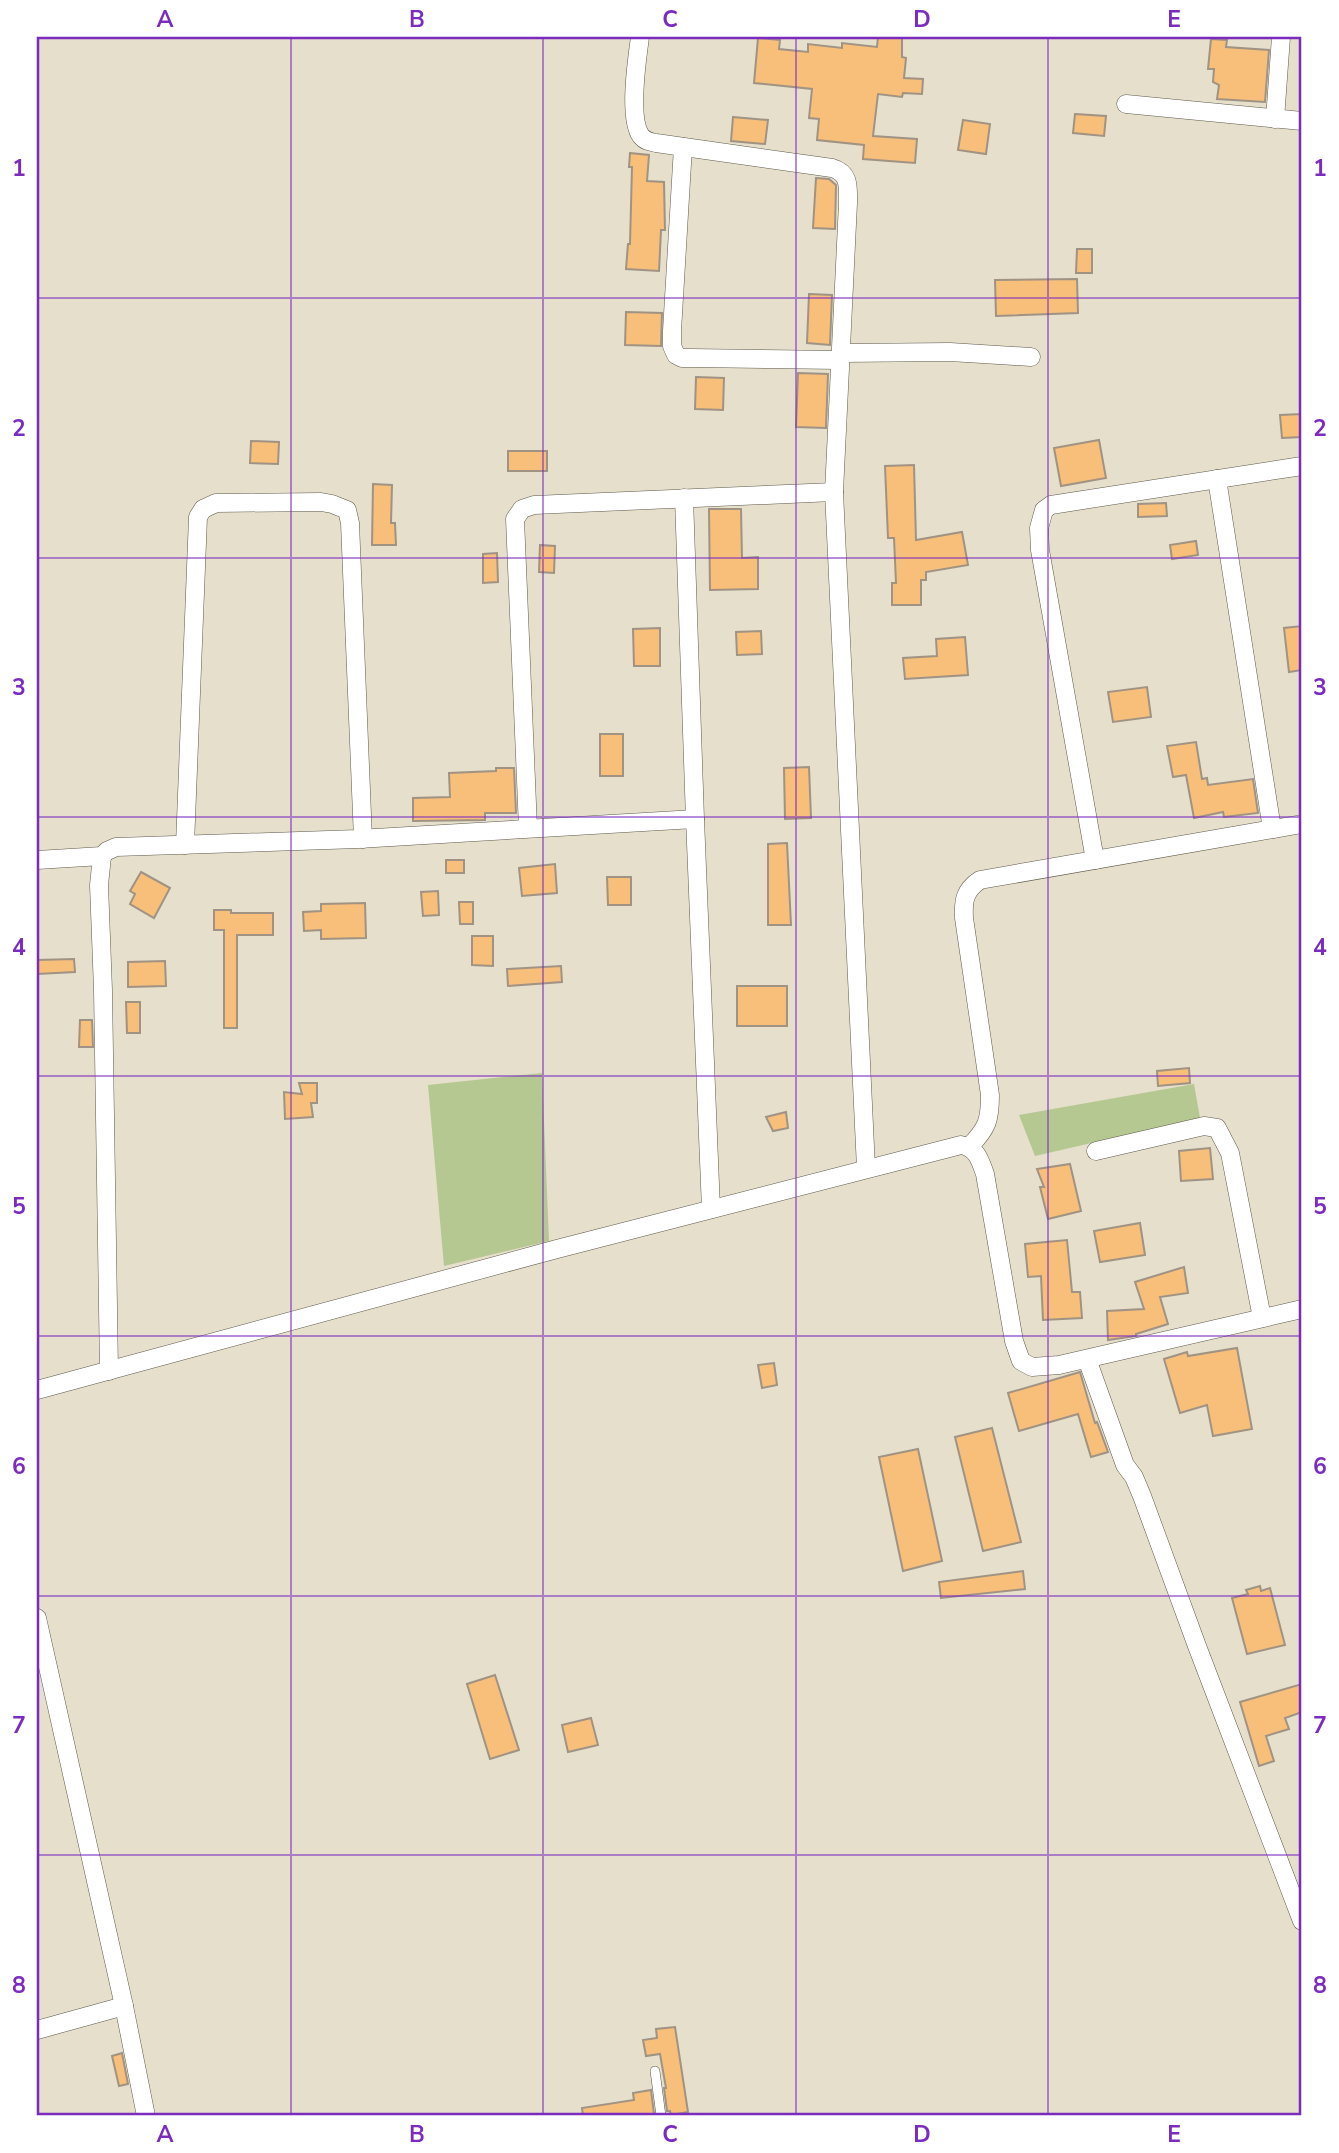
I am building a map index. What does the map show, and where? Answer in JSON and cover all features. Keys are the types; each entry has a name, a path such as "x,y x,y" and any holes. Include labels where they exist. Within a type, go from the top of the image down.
{"street":[{"path":"640,37 634,87 635,107 639,133 647,141 815,165 839,170 846,176 848,203 834,492 866,1168"},
{"path":"1275,119 1282,37"},
{"path":"1126,104 1302,121"},
{"path":"683,147 672,331 672,346 676,355 691,359 950,352 1031,357"},
{"path":"1096,860 1040,551 1040,520 1044,510 1051,505 1302,466"},
{"path":"1217,479 1272,829"},
{"path":"528,828 515,519 522,509 534,505 834,492"},
{"path":"684,499 711,1209"},
{"path":"185,845 198,517 202,509 216,503 321,502 346,510 350,523 355,607 363,839"},
{"path":"108,1371 99,884 102,856 107,851 116,847 363,839 695,819"},
{"path":"970,1146 985,1130 990,1116 990,1095 963,904 971,886 980,880 1302,824"},
{"path":"37,860 102,856"},
{"path":"1096,1151 1204,1126 1217,1128 1230,1153 1262,1318"},
{"path":"37,1390 337,1308 961,1145 970,1146 977,1153 985,1174 1014,1341 1021,1362 1032,1367 1059,1366 1302,1309"},
{"path":"1087,1359 1125,1465 1142,1496 1302,1921"},
{"path":"37,1618 42,1665 124,2006 146,2116"},
{"path":"37,2031 124,2006"}],"lane":[{"path":"655,2071 662,2116"}],"green space":[{"path":"542,1073 549,1241 444,1266 428,1085"},
{"path":"1194,1084 1200,1118 1035,1156 1019,1115"}],"building":[{"path":"878,37 902,37 902,57 906,58 904,78 923,79 922,94 903,93 902,97 878,94 873,136 917,139 915,163 863,159 864,145 817,140 819,119 809,118 812,89 754,83 758,38 780,40 779,49 808,52 808,44 842,48 842,43 877,47"},
{"path":"1211,39 1227,40 1226,47 1269,50 1265,102 1217,99 1219,85 1213,82 1214,69 1208,69"},
{"path":"1075,114 1106,116 1104,136 1073,133"},
{"path":"733,117 768,120 765,144 731,141"},
{"path":"963,120 990,124 986,154 958,150"},
{"path":"630,153 649,155 647,181 664,182 665,230 661,230 659,271 626,269 630,244"},
{"path":"816,178 829,179 836,185 835,229 813,228"},
{"path":"1077,249 1092,249 1092,273 1076,273"},
{"path":"1077,279 1078,313 996,316 995,280"},
{"path":"809,294 832,295 830,345 807,343"},
{"path":"626,312 662,313 661,346 625,345"},
{"path":"798,373 828,374 826,428 796,427"},
{"path":"696,377 724,378 723,410 695,409"},
{"path":"1302,414 1302,437 1282,438 1280,415"},
{"path":"1099,440 1106,478 1061,486 1054,448"},
{"path":"251,441 279,442 278,464 250,463"},
{"path":"508,451 547,451 547,471 508,471"},
{"path":"914,465 916,540 962,532 968,565 926,572 926,580 921,580 921,605 892,605 892,583 896,583 894,538 888,538 885,466"},
{"path":"373,484 392,485 391,523 395,523 396,545 372,545"},
{"path":"1166,503 1167,516 1138,517 1138,504"},
{"path":"709,509 741,509 742,558 758,557 758,589 710,590"},
{"path":"1196,541 1198,555 1172,559 1170,545"},
{"path":"540,545 555,546 554,573 539,572"},
{"path":"497,553 498,582 483,583 483,554"},
{"path":"1302,626 1302,670 1289,672 1284,628"},
{"path":"660,628 660,666 634,666 633,629"},
{"path":"761,631 762,654 737,655 736,632"},
{"path":"965,637 968,675 905,679 903,658 937,656 936,639"},
{"path":"1147,687 1151,717 1113,722 1108,692"},
{"path":"600,734 623,734 623,776 600,776"},
{"path":"1196,742 1202,779 1207,778 1208,785 1253,779 1258,813 1224,817 1223,812 1194,818 1186,775 1173,777 1167,746"},
{"path":"809,767 811,818 785,819 784,768"},
{"path":"496,768 514,768 516,813 485,813 485,820 413,821 413,798 450,797 449,773 496,771"},
{"path":"787,843 791,925 768,925 768,844"},
{"path":"446,860 464,860 464,873 446,873"},
{"path":"555,864 557,893 522,896 519,868"},
{"path":"141,872 170,888 154,918 130,904 135,894 130,891"},
{"path":"607,877 631,877 631,905 608,905"},
{"path":"438,891 439,915 423,916 421,892"},
{"path":"459,902 473,902 473,924 460,924"},
{"path":"365,903 366,938 321,939 321,930 304,931 303,912 321,911 321,904"},
{"path":"214,910 231,910 231,913 273,913 273,935 237,935 237,1028 224,1028 224,930 214,930"},
{"path":"472,936 493,936 493,966 472,965"},
{"path":"74,959 75,972 37,974 37,960"},
{"path":"165,961 166,986 128,987 128,962"},
{"path":"561,966 562,982 508,986 507,969"},
{"path":"737,986 787,986 787,1026 737,1026"},
{"path":"126,1002 140,1002 140,1033 127,1033"},
{"path":"80,1020 92,1020 93,1047 79,1047"},
{"path":"1189,1068 1190,1083 1158,1086 1157,1071"},
{"path":"299,1083 317,1083 317,1103 311,1103 313,1117 285,1119 284,1092 302,1094"},
{"path":"786,1112 788,1128 773,1131 766,1117"},
{"path":"1210,1148 1213,1179 1181,1181 1179,1151"},
{"path":"1070,1164 1081,1211 1048,1219 1040,1187 1044,1187 1037,1169"},
{"path":"1140,1223 1145,1255 1100,1262 1094,1231"},
{"path":"1067,1240 1072,1292 1080,1292 1082,1318 1043,1320 1041,1276 1028,1277 1025,1244"},
{"path":"1184,1267 1188,1293 1160,1297 1168,1324 1136,1336 1108,1340 1107,1311 1144,1309 1135,1282"},
{"path":"1237,1348 1252,1429 1213,1436 1207,1405 1180,1413 1164,1359 1187,1352 1188,1356"},
{"path":"774,1363 777,1385 762,1388 758,1365"},
{"path":"1080,1372 1095,1423 1097,1422 1108,1452 1091,1457 1078,1414 1019,1431 1008,1393"},
{"path":"992,1428 1021,1542 983,1551 955,1437"},
{"path":"918,1449 942,1561 903,1571 879,1457"},
{"path":"1023,1571 1025,1589 941,1598 939,1582"},
{"path":"1260,1586 1261,1591 1270,1588 1285,1645 1247,1654 1232,1598 1248,1594 1246,1590"},
{"path":"495,1675 519,1750 490,1759 467,1684"},
{"path":"1302,1684 1302,1712 1285,1718 1289,1729 1266,1736 1274,1761 1259,1766 1240,1702"},
{"path":"591,1718 598,1745 568,1752 562,1725"},
{"path":"675,2027 688,2112 671,2115 670,2111 667,2111 660,2054 646,2056 643,2040 657,2038 656,2029"},
{"path":"122,2053 128,2084 119,2086 112,2056"},
{"path":"651,2090 654,2114 583,2116 582,2108 634,2100 633,2093"}]}
